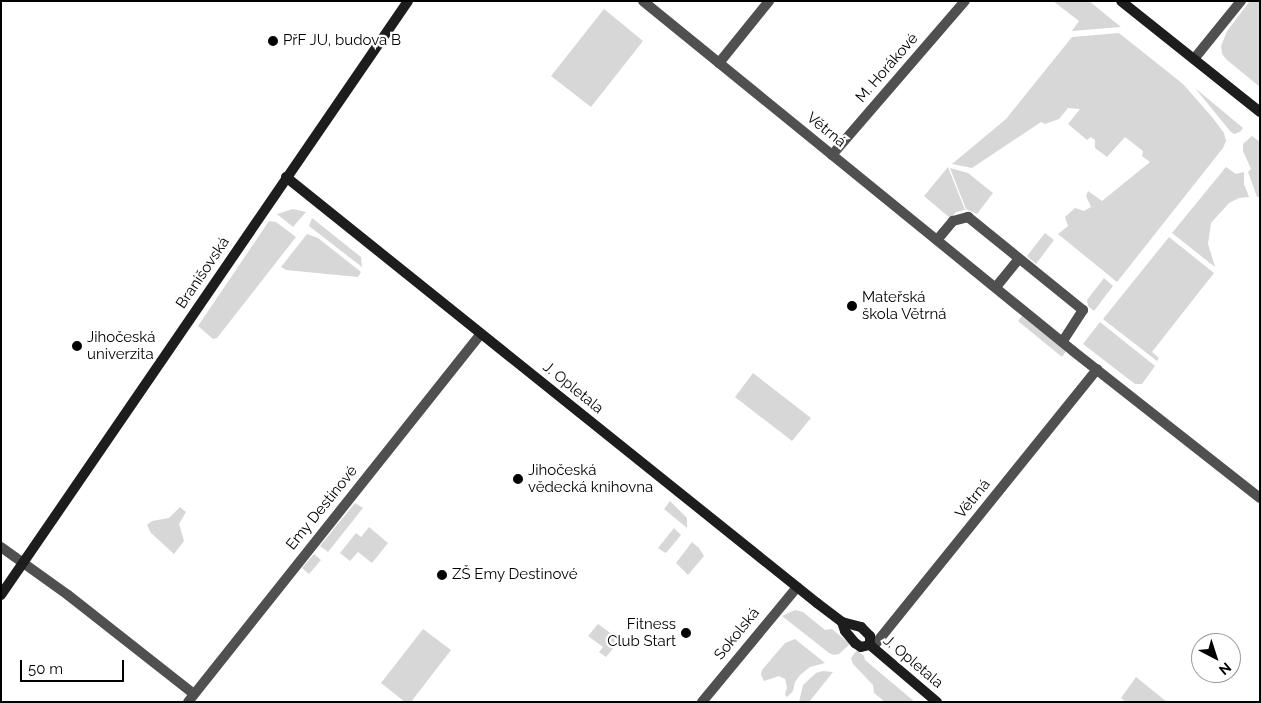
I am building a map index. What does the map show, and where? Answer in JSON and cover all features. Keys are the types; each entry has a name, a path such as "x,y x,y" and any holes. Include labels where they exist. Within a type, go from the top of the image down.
{"street":[{"name":"Branišovská","path":"1,595 408,1"},
{"name":"Větrná","path":"643,1 1062,342 1260,498"},
{"path":"720,62 769,1"},
{"name":"M. Horákové","path":"832,155 965,1"},
{"path":"1122,1 1260,112"},
{"path":"1194,59 1241,1"},
{"name":"J. Opletala","path":"286,177 797,587 842,622 862,627 870,636 871,646 937,702"},
{"path":"937,240 953,221 968,217 1083,310 1062,342"},
{"path":"996,287 1019,259"},
{"name":"Emy Destinové","path":"191,698 481,334"},
{"name":"Větrná","path":"871,646 1097,369"},
{"path":"1,547 24,563 191,698"},
{"name":"Sokolská","path":"702,702 797,587"},
{"name":"J. Opletala","path":"842,622 851,640 861,647 871,646"}],"shaded area":[{"path":"1053,1 1089,1 1121,27 1072,31 1079,21"},
{"path":"1250,1 1260,1 1260,87 1227,60 1222,54 1221,46 1227,31"},
{"path":"604,9 643,41 591,107 551,76"},
{"path":"1119,33 1183,84 1212,117 1224,133 1226,141 1223,148 1117,282 1058,234 1068,226 1065,217 1075,208 1084,211 1091,207 1086,196 1088,191 1102,201 1150,162 1142,156 1143,151 1125,137 1107,157 1095,148 1095,140 1091,137 1087,140 1068,124 1080,109 1068,108 1059,119 1045,124 1041,122 972,168 952,164 1006,119 1072,37"},
{"path":"1195,88 1243,128 1240,132 1234,134 1230,131"},
{"path":"1252,136 1260,142 1260,196 1257,197 1248,172 1251,169 1243,151 1243,144"},
{"path":"948,167 965,210 956,212 950,218 924,196"},
{"path":"1226,167 1236,174 1244,172 1244,184 1249,197 1239,198 1229,203 1211,223 1208,244 1215,267 1172,233"},
{"path":"950,168 968,173 993,193 977,214 966,209"},
{"path":"293,209 306,212 293,227 277,214"},
{"path":"312,218 361,257 362,267 309,226"},
{"path":"269,221 276,222 296,237 217,338 213,339 198,326"},
{"path":"1045,233 1054,240 1036,264 1027,256"},
{"path":"307,234 318,238 361,272 358,277 286,270 281,267"},
{"path":"1169,237 1214,273 1152,352 1159,358 1157,361 1103,319"},
{"path":"1104,278 1113,286 1094,311 1088,306 1087,300"},
{"path":"1022,316 1066,351 1062,357 1018,321"},
{"path":"1100,322 1155,366 1142,384 1135,384 1083,344"},
{"path":"753,373 811,418 792,441 735,397"},
{"path":"670,501 687,518 687,528 664,509"},
{"path":"355,503 363,508 328,552 320,546"},
{"path":"180,507 186,512 179,524 184,541 174,554 151,533 147,525 152,521 169,518"},
{"path":"369,527 388,543 372,563 358,552 350,561 340,553 356,533 361,537"},
{"path":"674,528 681,535 666,553 658,548"},
{"path":"692,542 704,556 688,575 676,563"},
{"path":"314,554 321,560 309,574 302,568"},
{"path":"795,610 803,612 825,630 832,629 850,644 839,654 829,653 782,616"},
{"path":"598,624 620,640 606,657 599,652 603,647 588,636"},
{"path":"423,629 451,650 411,702 405,702 381,683"},
{"path":"795,639 825,663 810,667 800,675 795,682 793,691 787,697 785,695 787,687 785,679 779,676 764,681 761,675 762,670 785,643"},
{"path":"857,650 864,656 865,660 915,702 885,702 874,693 873,685 853,664 851,658"},
{"path":"823,671 833,672 809,702 799,702 803,685 816,673"},
{"path":"1136,677 1167,702 1126,702 1121,698"}],"place":[{"name":"PřF JU, budova B","path":"273,41"},
{"name":"Mateřská škola Větrná","path":"852,306"},
{"name":"Jihočeská univerzita","path":"77,346"},
{"name":"Jihočeská vědecká knihovna","path":"518,479"},
{"name":"ZŠ Emy Destinové","path":"442,575"},
{"name":"Fitness Club Start","path":"686,633"}]}
